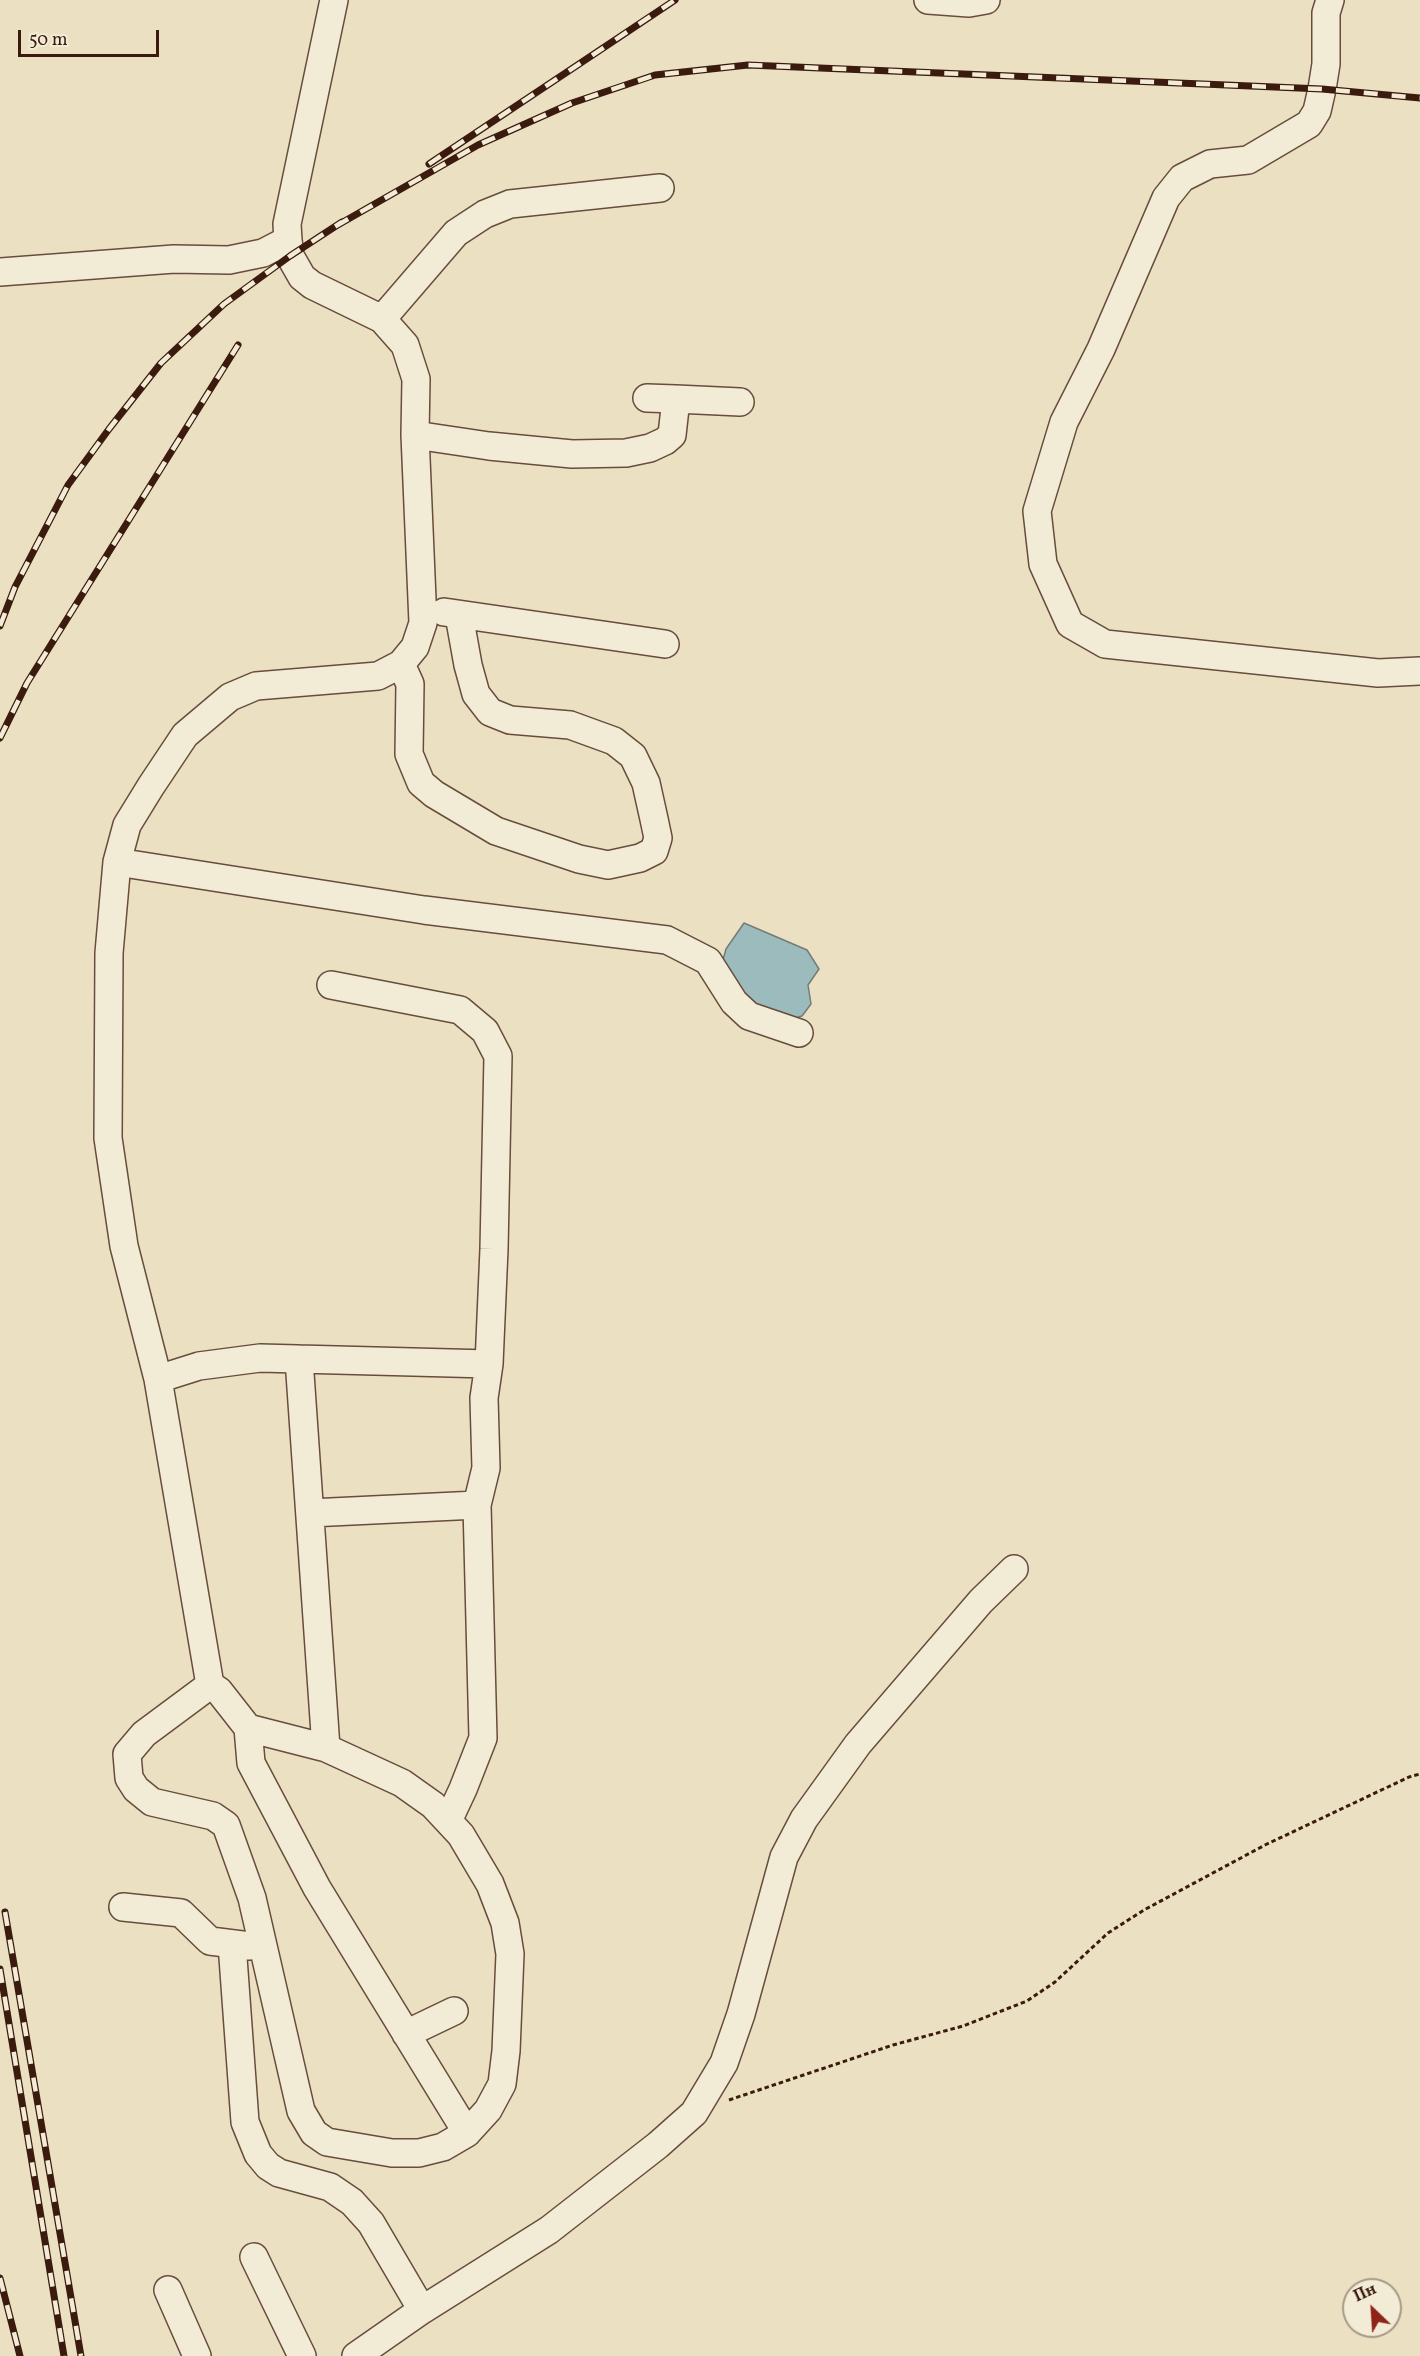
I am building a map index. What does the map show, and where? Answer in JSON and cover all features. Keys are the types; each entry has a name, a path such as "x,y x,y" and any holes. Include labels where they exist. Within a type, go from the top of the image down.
{"lane":[{"path":"334,0 286,224 290,255 307,281 382,319 405,345 416,379 415,435 423,623 415,647 401,664 378,676 256,686 230,698 185,735 156,777 127,825 117,862 109,952 108,1138 124,1246 158,1378 210,1685 219,1691 248,1728 251,1763 317,1888 467,2133"},
{"path":"928,0 969,3 986,0"},
{"path":"1330,0 1326,13 1326,64 1322,89 1317,111 1309,124 1248,160 1210,164 1182,178 1166,198 1101,349 1064,422 1037,511 1043,564 1070,624 1105,644 1378,673 1420,671"},
{"path":"382,319 456,232 484,214 510,204 660,188"},
{"path":"0,272 174,259 229,260 263,253 288,240"},
{"path":"647,398 740,402"},
{"path":"415,435 489,446 572,454 626,453 650,448 672,435 676,399"},
{"path":"423,609 665,644"},
{"path":"401,664 410,684 409,754 421,783 434,794 496,831 579,858 608,865 640,858 654,851 658,838 654,819 646,783 633,756 614,741 570,725 510,720 490,712 476,694 459,615"},
{"path":"117,862 424,910 667,940 708,960 734,1002 749,1016 799,1033"},
{"path":"331,985 460,1010 485,1030 498,1056 494,1249 489,1364 484,1398 486,1468 477,1505 483,1738 448,1821"},
{"path":"158,1378 199,1366 260,1358 489,1364"},
{"path":"299,1359 326,1748"},
{"path":"310,1513 477,1505"},
{"path":"356,2356 422,2310 549,2230 658,2145 694,2113 724,2063 741,2014 781,1868 804,1819 858,1744 981,1601 1014,1569"},
{"path":"210,1685 144,1734 127,1754 129,1778 136,1789 152,1802 213,1816 226,1825 252,1898 301,2111 314,2133 327,2142 392,2153 410,2153 443,2147 467,2133 488,2110 502,2084 506,2051 510,1954 505,1923 490,1884 461,1835 433,1805 402,1783 326,1748 248,1728"},
{"path":"123,1906 181,1912 210,1941 264,1948"},
{"path":"232,1944 245,2122 258,2154 279,2174 330,2187 352,2202 371,2223 422,2310"},
{"path":"406,2034 454,2010"},
{"path":"254,2257 302,2356"},
{"path":"168,2290 197,2356"}],"path":[{"path":"726,2101 870,2052 963,2026 1027,2001 1055,1982 1108,1933 1144,1910 1265,1845 1420,1774"}],"water":[{"path":"744,923 807,950 819,969 808,985 811,1004 802,1016 789,1020 755,1006 720,970 726,949"}],"railway":[{"path":"429,164 675,0"},
{"path":"336,226 478,145 572,103 655,75 748,65 1322,89 1420,98"},
{"path":"0,626 15,587 68,485 161,363 224,304 342,222"},
{"path":"0,738 27,683 238,345"},
{"path":"5,1912 81,2356"},
{"path":"0,1969 64,2356"},
{"path":"0,2278 20,2356"}]}
